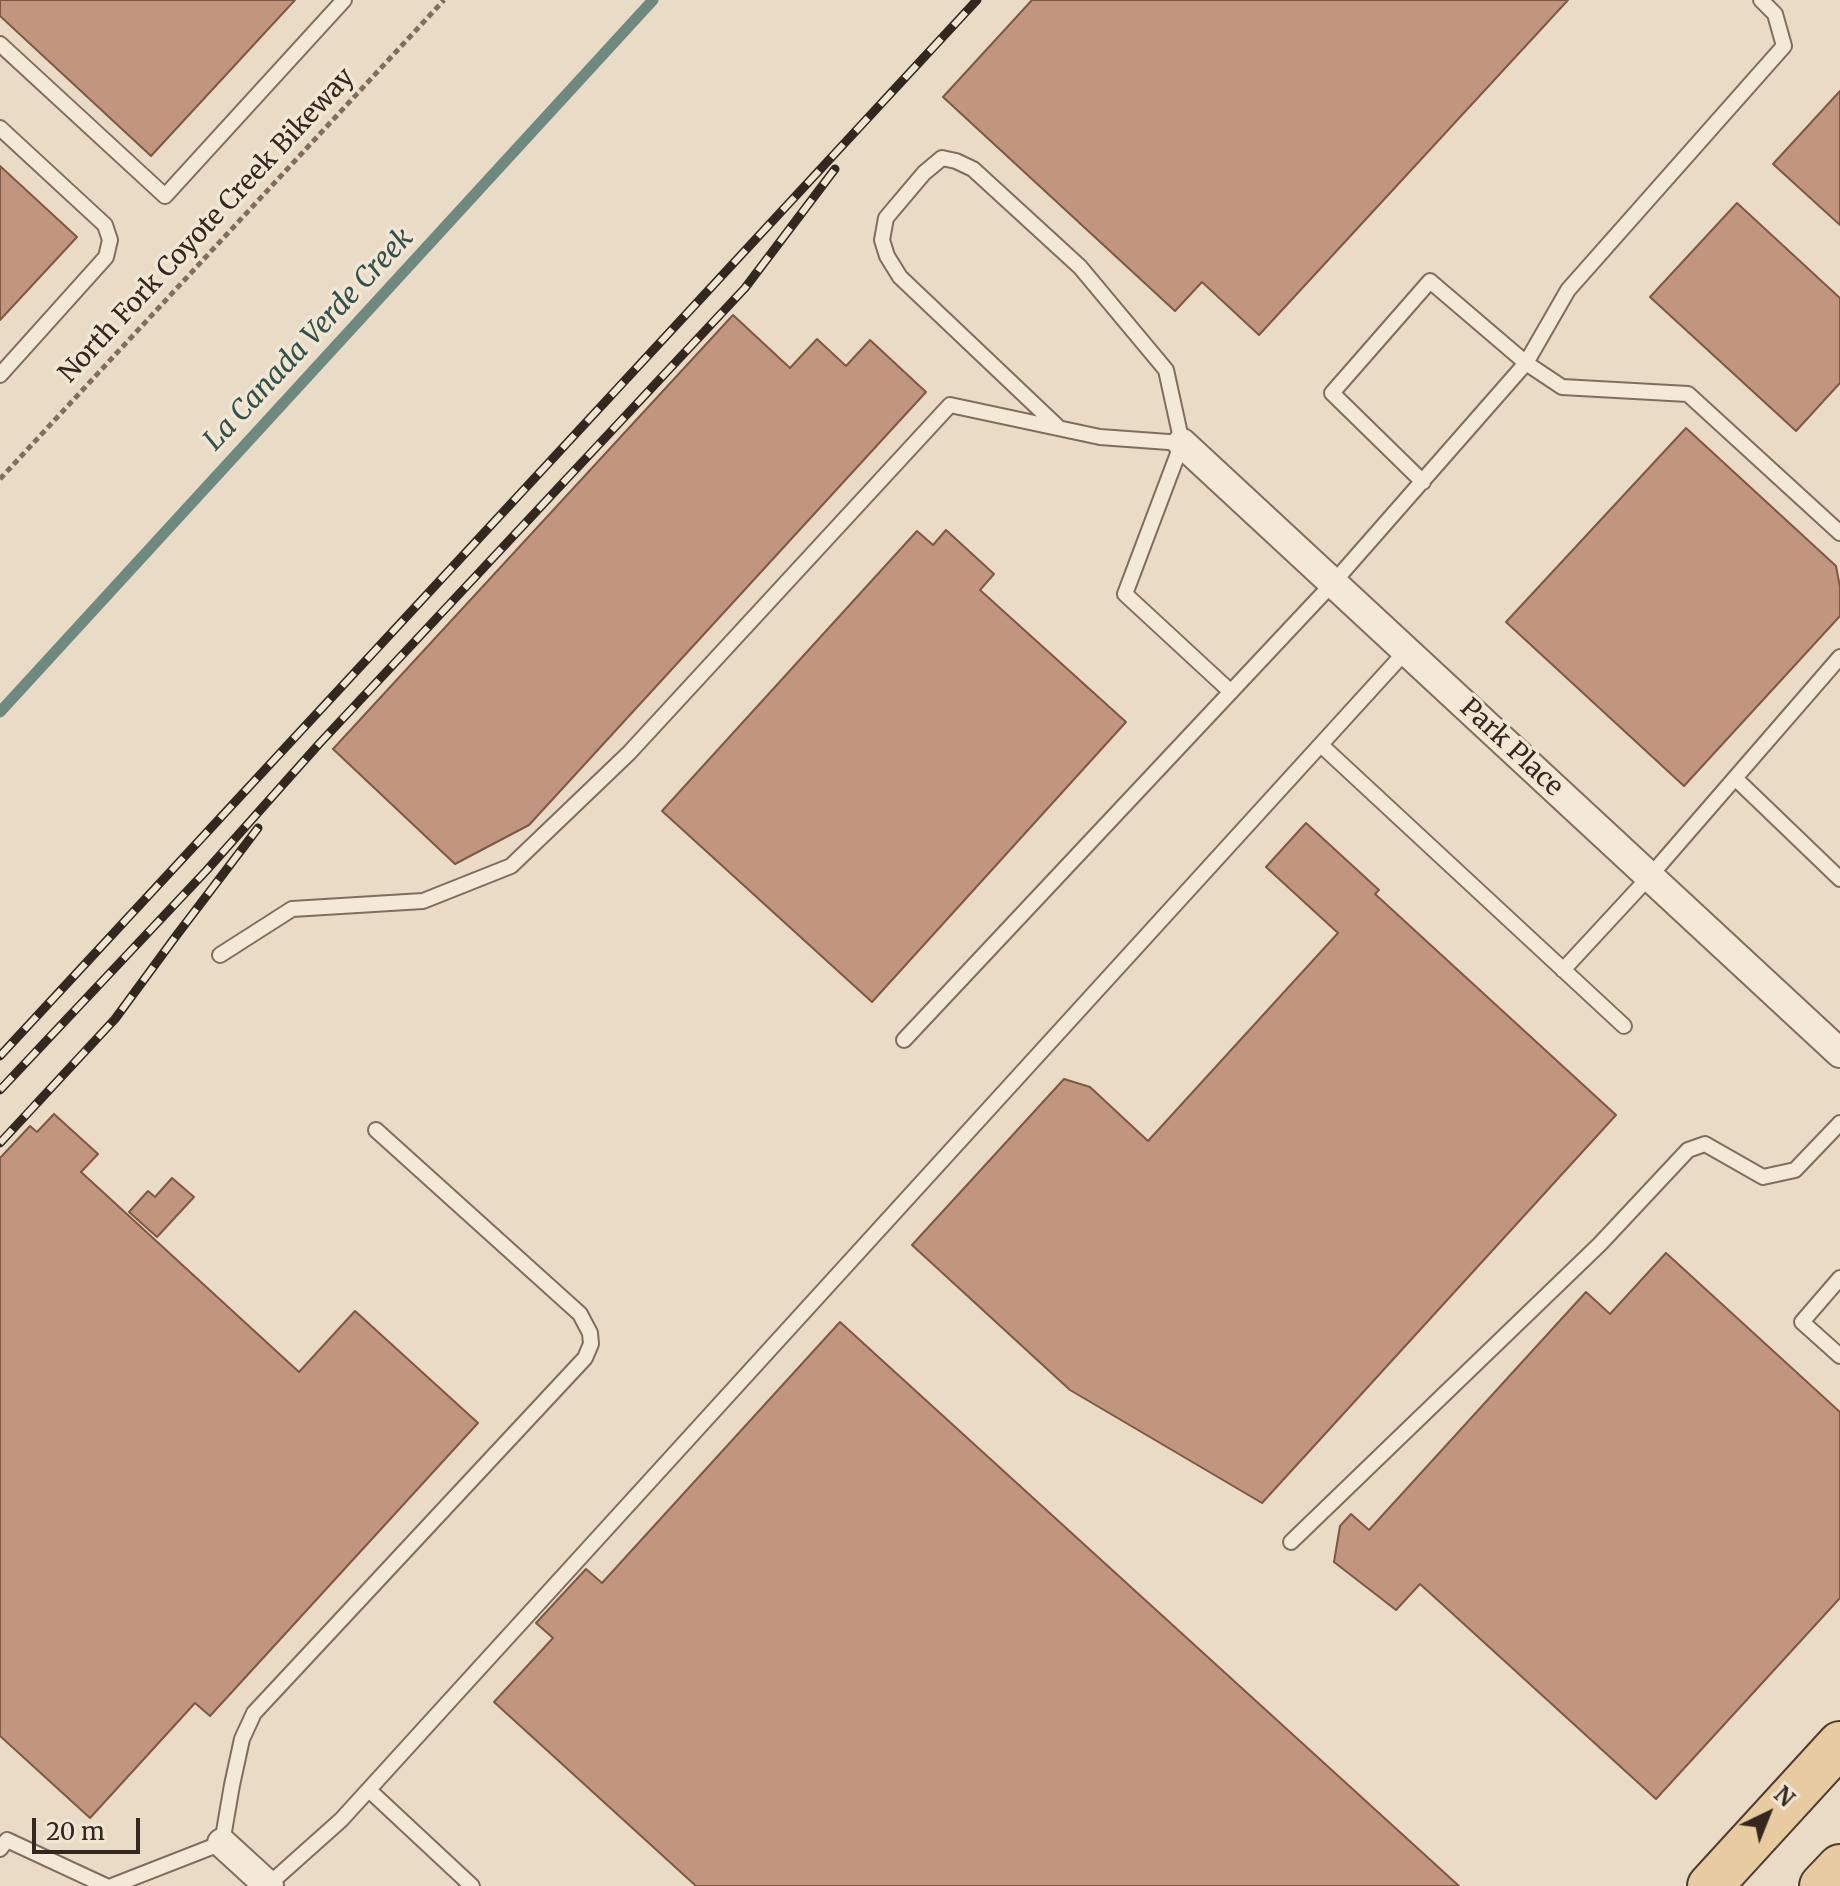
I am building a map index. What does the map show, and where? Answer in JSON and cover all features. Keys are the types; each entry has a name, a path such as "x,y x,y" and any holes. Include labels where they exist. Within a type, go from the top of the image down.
{"main road":[{"path":"1721,1879 1840,1744"},
{"path":"1822,1886 1840,1867"}],"street":[{"name":"Park Place","path":"1182,443 1840,1053"},
{"path":"222,1843 268,1886"}],"lane":[{"path":"0,44 165,196 344,0"},
{"path":"904,1040 1333,583 1526,363 1568,290 1784,46 1775,14 1761,0"},
{"path":"0,128 105,225 110,240 106,257 0,375"},
{"path":"1059,428 900,277 887,256 882,240 886,218 924,173 942,158 973,169 1080,267 1166,370 1182,443 1125,594 1231,692"},
{"path":"1423,482 1332,393 1430,281 1526,363 1562,387 1688,394 1840,533"},
{"path":"220,955 292,909 423,901 511,866 629,753 950,405 1100,437 1182,443"},
{"path":"268,1886 341,1820 369,1790 1406,651"},
{"path":"1563,970 1650,876 1840,657"},
{"path":"1321,745 1624,1026"},
{"path":"1735,778 1840,879"},
{"path":"1291,1542 1600,1244 1688,1150 1705,1144 1763,1177 1795,1170 1840,1123"},
{"path":"112,1886 222,1843 242,1739 254,1713 585,1358 591,1344 590,1333 580,1314 376,1130"},
{"path":"1840,1278 1802,1322 1840,1356"},
{"path":"369,1790 472,1886"},
{"path":"0,1849 7,1840 106,1886"}],"path":[{"name":"North Fork Coyote Creek Bikeway","path":"0,479 444,0"}],"building":[{"path":"0,0 295,0 151,156 0,16"},
{"path":"1032,0 1568,0 1259,335 1202,282 1175,311 943,97"},
{"path":"1840,91 1840,225 1773,164"},
{"path":"0,166 77,237 0,320"},
{"path":"1737,203 1840,298 1840,383 1796,431 1650,297"},
{"path":"733,315 790,368 817,339 846,366 870,340 926,392 529,825 455,864 333,749"},
{"path":"1686,428 1836,566 1840,616 1684,786 1506,622"},
{"path":"946,530 994,574 980,590 1126,722 872,1002 662,811 917,531 933,545"},
{"path":"1306,823 1379,890 1375,894 1616,1115 1262,1503 1070,1390 912,1245 1064,1079 1090,1087 1148,1141 1338,933 1266,867"},
{"path":"54,1114 98,1154 81,1172 299,1372 355,1311 478,1423 210,1716 195,1703 90,1818 0,1736 0,1158 30,1126 37,1132"},
{"path":"172,1178 194,1197 157,1237 129,1212 148,1191 155,1197"},
{"path":"1666,1253 1840,1412 1840,1598 1656,1799 1420,1584 1396,1610 1334,1562 1340,1526 1351,1514 1369,1530 1586,1292 1610,1314"},
{"path":"840,1322 1459,1886 696,1886 494,1702 553,1638 536,1623 586,1569 602,1583"}],"waterway":[{"name":"La Canada Verde Creek","path":"0,712 653,0"}],"railway":[{"path":"0,1056 977,0"},
{"path":"0,1090 745,288 835,169"},
{"path":"0,1143 115,1019 258,828"}]}
